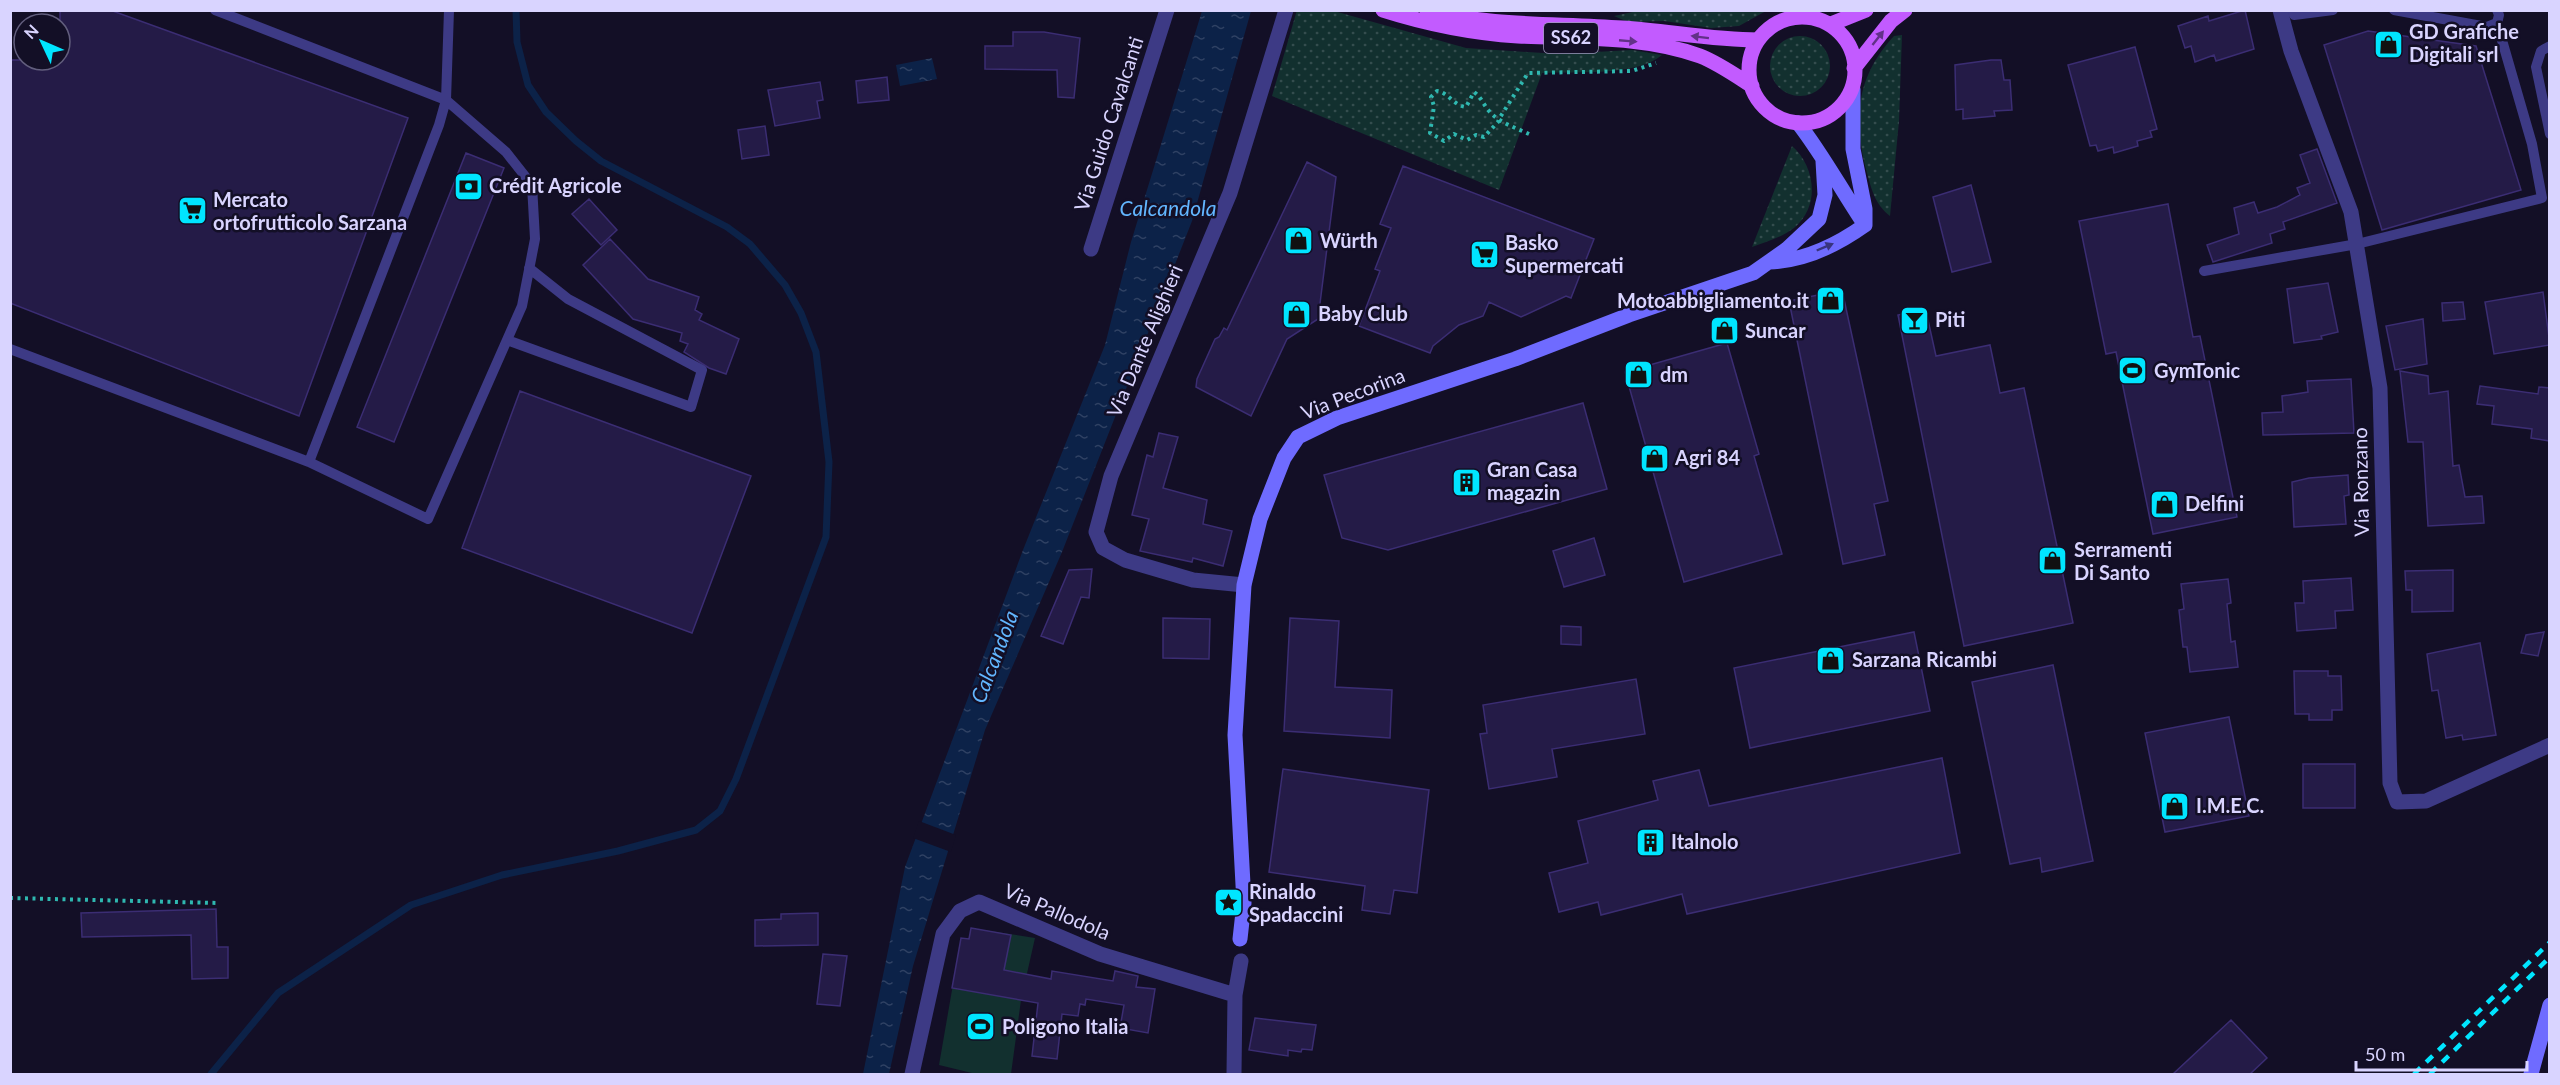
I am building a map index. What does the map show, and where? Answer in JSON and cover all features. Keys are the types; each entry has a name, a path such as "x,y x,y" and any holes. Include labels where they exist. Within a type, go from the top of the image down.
{"main road":[{"name":"SS62","path":"1383,10 1452,27 1515,35 1629,41 1666,46 1701,56 1752,86"},
{"name":"SS62","path":"1427,10 1506,24 1619,27 1724,40 1758,40"},
{"path":"1831,24 1866,10"},
{"path":"1854,68 1891,21 1905,10"},
{"path":"1792,18 1816,18 1831,24 1843,34 1852,48 1853,89 1841,106 1828,116 1814,122 1798,123 1783,119 1769,111 1752,86 1749,70 1758,40 1769,28 1792,18"}],"street":[{"name":"Via Guido Cavalcanti","path":"1091,249 1167,10"},
{"name":"Via Dante Alighieri","path":"1244,585 1193,580 1125,560 1103,548 1096,532 1111,476 1230,193 1286,10"},
{"name":"Via Ronzano","path":"2280,10 2291,51 2351,212 2380,388 2390,783 2397,802 2426,801 2550,745"},
{"path":"1853,89 1853,149 1865,209 1865,225"},
{"name":"Via Pecorina","path":"1240,939 1244,903 1235,735 1244,585 1260,519 1284,458 1298,437 1337,418 1515,359 1629,315 1753,273 1787,249 1819,219 1825,195 1822,161 1818,148 1798,123"},
{"name":"Via Pecorina","path":"1769,262 1790,261 1830,246 1865,225 1822,161"},
{"name":"Via Pallodola","path":"912,1074 943,934 960,910 980,902 1100,954 1235,995"},
{"path":"1234,1074 1235,995 1241,961"},
{"path":"2531,1074 2550,1005"}],"lane":[{"path":"10,349 309,462 428,519 522,306 535,239 532,185 506,152 446,100 214,10"},
{"path":"309,462 439,125 446,100 449,10"},
{"path":"2290,10 2294,15 2333,10"},
{"path":"2394,10 2487,27 2497,23"},
{"path":"2204,271 2357,244 2542,198 2532,144 2497,23 2498,10"},
{"path":"2550,46 2541,51 2536,67 2550,134"},
{"path":"507,340 691,407 702,370 568,299 529,268"}],"path":[{"path":"1528,134 1499,119 1488,111 1482,97 1474,92 1466,107 1460,107 1442,92 1437,91 1431,97 1434,106 1430,133 1444,141 1454,134 1467,140 1476,135 1484,137 1499,119 1528,73 1632,71 1654,65 1662,59"},
{"path":"10,898 219,903"}],"green space":[{"path":"1297,10 1334,11 1466,48 1558,54 1632,50 1662,55 1651,62 1621,70 1542,73 1499,190 1272,96"},
{"path":"1642,10 1766,11 1739,26 1711,28 1664,21 1628,22 1614,16"},
{"path":"1902,35 1899,121 1890,216 1877,202 1871,186 1863,154 1859,118 1865,84 1871,68 1894,36"},
{"path":"1800,36 1821,45 1830,66 1821,87 1800,96 1779,87 1770,66 1779,45"},
{"path":"1792,146 1800,154 1810,175 1812,186 1808,209 1803,219 1794,228 1752,247"},
{"name":"Poligono Italia","path":"971,928 1035,938 1021,1000 1011,1074 976,1074 939,1065 961,938 969,939"}],"water":[{"name":"Calcandola","path":"1202,11 1251,11 1192,221 1062,552 985,730 913,966 889,1074 863,1074 905,867 1023,550 1105,345 1131,242"},
{"path":"932,58 937,79 900,86 896,65"}],"pier":[{"path":"919,821 956,835 951,852 913,838"}],"building":[{"name":"Mercato ortofrutticolo Sarzana","path":"60,10 110,10 408,118 299,416 10,303 10,60 12,60 12,72 72,72 72,12 60,12"},
{"path":"2245,10 2254,49 2216,61 2214,55 2195,62 2191,46 2185,48 2178,26 2208,16 2209,21"},
{"path":"2368,31 2476,46 2521,190 2382,230 2324,45"},
{"path":"1013,32 1044,32 1080,38 1074,98 1058,97 1057,70 985,69 985,46 1013,46"},
{"path":"2135,47 2157,129 2150,131 2152,137 2137,141 2138,146 2114,153 2113,147 2098,151 2096,145 2090,146 2068,65"},
{"path":"2001,60 2004,80 2010,80 2012,110 1994,111 1995,116 1963,119 1963,109 1956,110 1955,65"},
{"path":"887,77 889,100 858,103 856,81"},
{"path":"820,82 823,100 817,101 820,118 775,126 768,90"},
{"path":"765,126 769,155 742,159 738,130"},
{"path":"2317,149 2337,203 2283,222 2285,229 2270,234 2272,243 2213,262 2207,245 2239,234 2234,208 2254,202 2258,213 2277,207 2300,195 2297,188 2310,183 2300,155"},
{"path":"466,153 504,168 394,442 357,427"},
{"name":"Würth","path":"1307,162 1336,177 1318,319 1287,339 1251,416 1196,387 1197,379 1215,339 1219,337 1224,328 1227,330"},
{"name":"Basko Supermercati","path":"1403,166 1594,239 1571,298 1566,296 1521,317 1489,302 1483,316 1459,325 1433,346 1430,353 1359,326 1380,271 1375,269 1391,228 1380,224"},
{"path":"1971,185 1991,262 1952,272 1933,197"},
{"path":"589,199 617,230 601,245 572,214"},
{"path":"2168,204 2193,337 2200,336 2237,517 2153,534 2116,352 2106,354 2079,221"},
{"path":"610,239 648,279 699,297 695,310 702,314 699,320 739,339 726,374 709,368 684,352 688,344 680,341 682,333 633,319 583,265"},
{"path":"2328,283 2338,332 2321,336 2322,339 2294,343 2287,289"},
{"path":"1842,290 1888,501 1874,504 1885,555 1843,564 1789,301"},
{"path":"2543,292 2550,345 2494,354 2485,302"},
{"path":"2463,302 2465,319 2443,321 2442,303"},
{"path":"1926,311 1936,356 1990,345 2000,393 2024,388 2073,623 1964,646 1898,315"},
{"path":"2423,319 2427,364 2395,370 2386,326"},
{"path":"1727,343 1759,454 1754,456 1782,554 1684,582 1625,372"},
{"path":"2400,371 2428,376 2429,394 2448,391 2453,466 2459,465 2465,497 2482,496 2484,523 2428,526 2423,442 2408,442"},
{"path":"2351,379 2354,433 2263,435 2262,413 2283,412 2282,396 2308,392 2307,381"},
{"path":"2480,386 2538,394 2539,387 2550,388 2550,441 2531,438 2532,429 2492,424 2494,406 2477,404"},
{"path":"520,391 751,476 692,633 462,548"},
{"name":"Gran Casa magazin","path":"1583,403 1607,489 1388,550 1342,538 1324,475"},
{"path":"1159,433 1178,437 1163,488 1207,500 1203,524 1232,531 1223,566 1193,558 1192,562 1140,551 1149,519 1132,515 1147,455 1153,457"},
{"path":"2348,475 2349,495 2344,496 2346,524 2294,527 2292,482 2309,478"},
{"path":"1594,538 1605,575 1564,587 1553,551"},
{"path":"1092,569 1089,598 1081,597 1063,644 1041,636 1069,570"},
{"path":"2453,570 2453,611 2412,612 2412,590 2406,590 2405,571"},
{"path":"2351,578 2353,610 2335,611 2336,628 2297,631 2295,603 2304,603 2303,581"},
{"path":"2228,579 2231,603 2227,604 2231,642 2235,641 2238,667 2190,672 2187,647 2183,647 2179,610 2184,609 2181,584"},
{"path":"1163,618 1210,619 1209,659 1163,658"},
{"path":"1290,618 1339,621 1335,687 1392,690 1390,738 1284,731"},
{"path":"1561,626 1581,627 1581,645 1561,644"},
{"path":"1914,632 1930,711 1750,748 1734,668"},
{"path":"2544,632 2538,656 2521,653 2526,635"},
{"path":"2480,643 2496,735 2463,740 2462,735 2446,738 2438,690 2432,691 2427,654"},
{"path":"2053,665 2093,861 2042,872 2040,858 2010,864 1972,682"},
{"path":"2294,671 2328,671 2328,676 2341,676 2342,710 2332,710 2332,720 2309,720 2309,714 2295,714"},
{"path":"1636,679 1645,734 1552,749 1557,777 1489,789 1480,734 1487,733 1483,705"},
{"path":"2229,717 2249,816 2165,832 2145,733"},
{"path":"1942,758 1960,853 1687,914 1682,894 1601,915 1598,902 1559,912 1549,873 1588,863 1578,821 1658,800 1653,781 1699,770 1709,806"},
{"path":"2303,764 2355,764 2355,808 2303,808"},
{"path":"1283,769 1429,790 1417,893 1394,890 1390,914 1362,910 1365,886 1269,872"},
{"path":"216,909 217,947 228,947 228,978 192,979 191,935 82,937 81,913"},
{"path":"818,913 818,945 755,946 755,920 781,919 781,914"},
{"path":"971,928 1011,935 1004,970 1051,979 1052,971 1113,981 1115,971 1138,976 1136,987 1155,989 1148,1033 1120,1028 1124,1005 1086,999 1085,1005 1080,1004 1078,1016 1062,1014 1057,1059 1032,1056 1038,1003 952,988 961,938 969,939"},
{"path":"823,954 847,956 840,1006 817,1004"},
{"path":"1255,1018 1316,1025 1312,1050 1302,1049 1301,1052 1288,1050 1288,1056 1249,1050"},
{"path":"2231,1020 2267,1058 2250,1074 2173,1074"}],"waterway":[{"path":"211,1074 278,993 411,905 502,875 618,851 696,830 720,811 736,779 826,537 829,462 816,352 801,313 785,285 750,244 727,227 601,161 546,112 528,85 517,42 516,10"}],"railway":[{"path":"2414,1074 2550,942"},
{"path":"2430,1074 2550,957"}],"place":[{"name":"GD Grafiche Digitali srl","path":"2388,44"},
{"name":"Crédit Agricole","path":"468,186"},
{"name":"Mercato ortofrutticolo Sarzana","path":"192,211"},
{"name":"Würth","path":"1299,241"},
{"name":"Basko Supermercati","path":"1484,254"},
{"name":"Motoabbigliamento.it","path":"1830,301"},
{"name":"Baby Club","path":"1297,314"},
{"name":"Piti","path":"1914,320"},
{"name":"Suncar","path":"1724,331"},
{"name":"GymTonic","path":"2133,371"},
{"name":"dm","path":"1639,375"},
{"name":"Agri 84","path":"1654,458"},
{"name":"Gran Casa magazin","path":"1466,482"},
{"name":"Delfini","path":"2164,504"},
{"name":"Serramenti Di Santo","path":"2053,561"},
{"name":"Sarzana Ricambi","path":"1831,660"},
{"name":"I.M.E.C.","path":"2175,806"},
{"name":"Italnolo","path":"1650,842"},
{"name":"Rinaldo Spadaccini","path":"1228,903"},
{"name":"Poligono Italia","path":"981,1027"}]}
